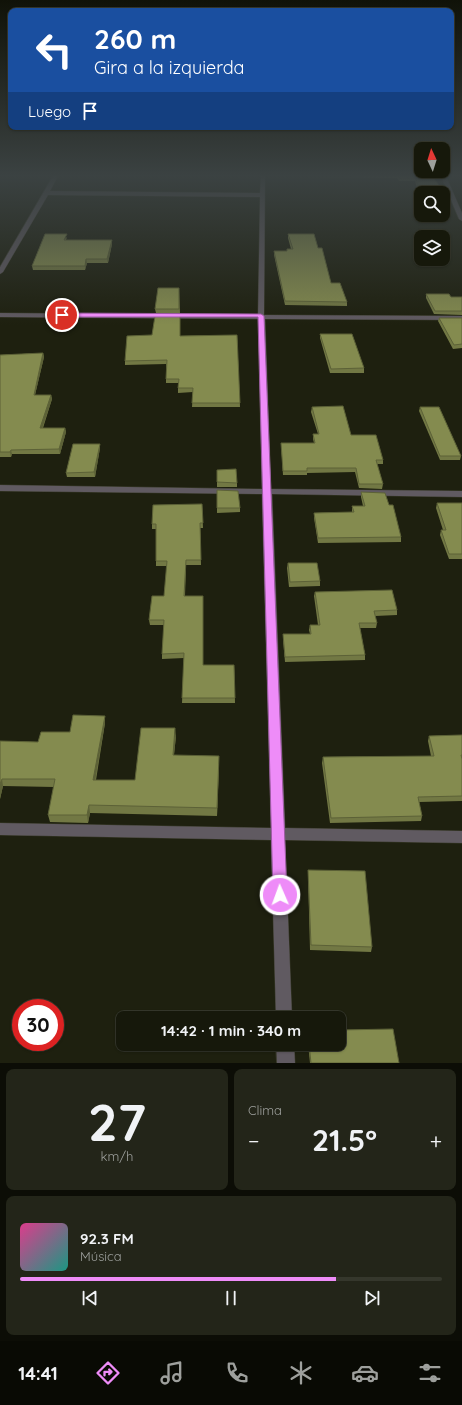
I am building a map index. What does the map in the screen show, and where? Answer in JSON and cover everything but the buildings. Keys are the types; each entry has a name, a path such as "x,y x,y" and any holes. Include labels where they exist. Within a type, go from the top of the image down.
{"street":[{"path":"0,272 27,226"},
{"path":"262,226 261,316 284,1011"},
{"path":"0,314 462,318"},
{"path":"0,488 462,494"},
{"path":"0,829 462,837"},
{"path":"286,1051 286,1063"}],"route":[{"path":"62,315 261,316 280,895"}]}
